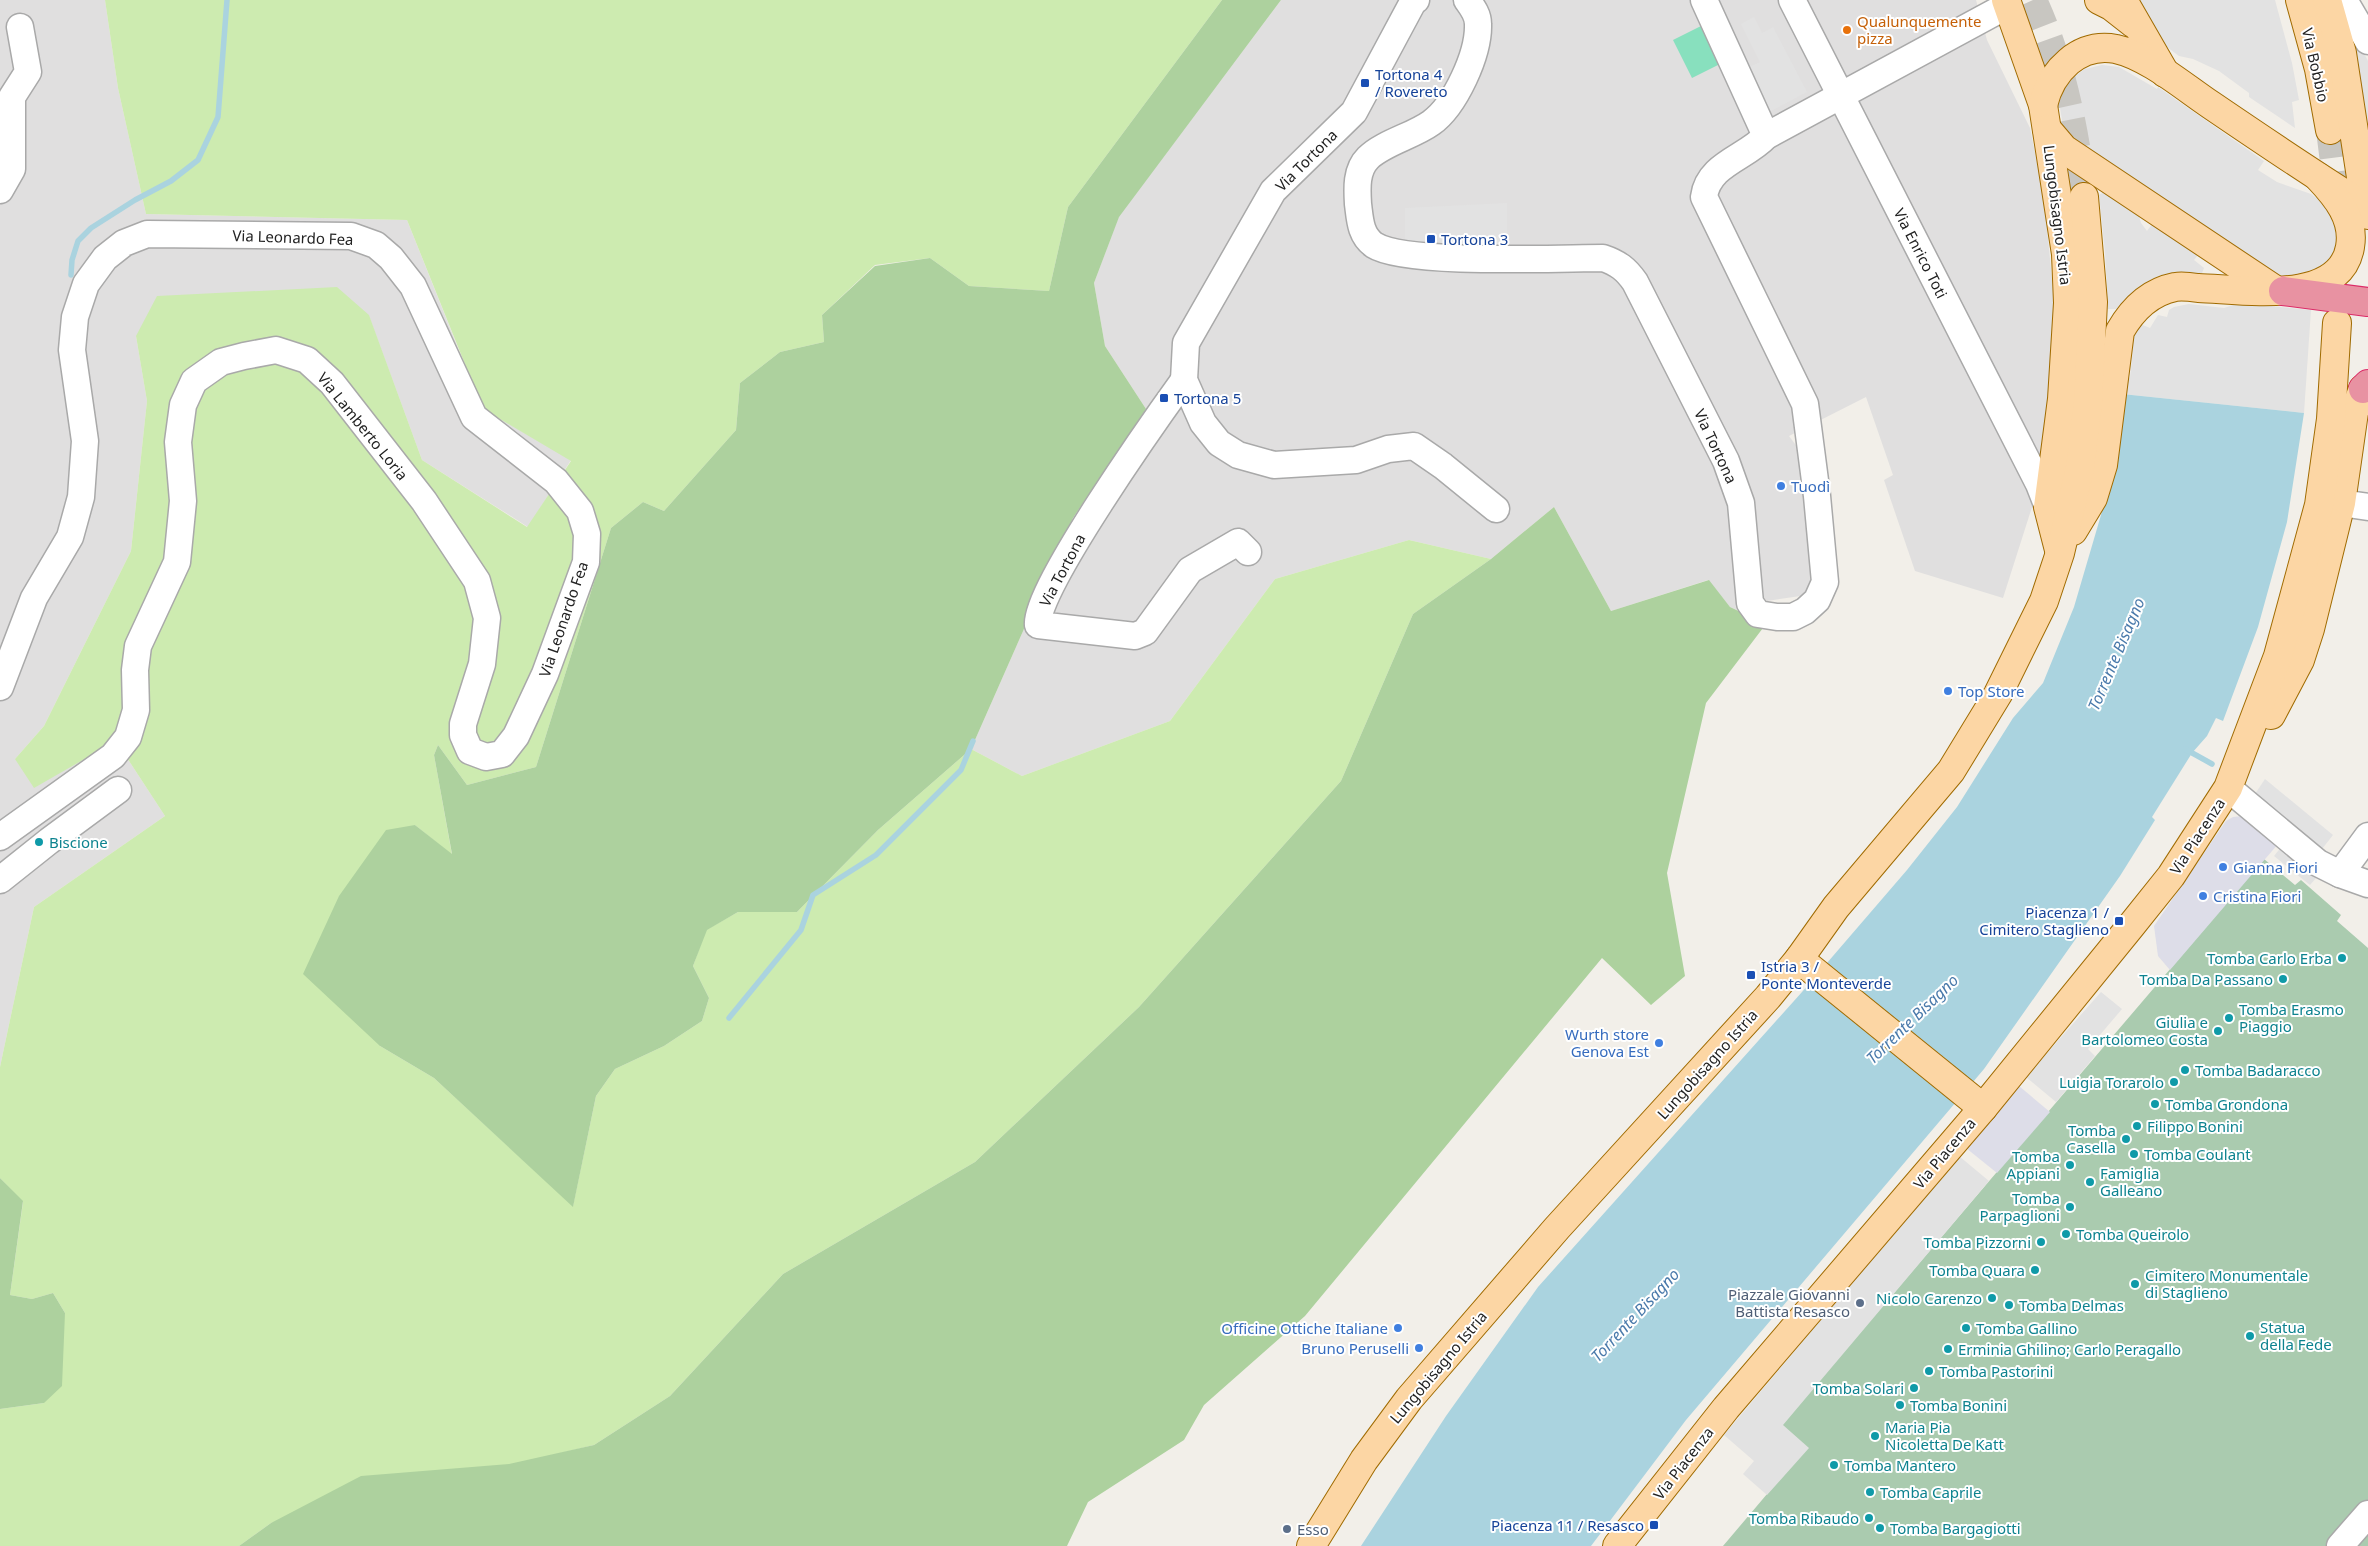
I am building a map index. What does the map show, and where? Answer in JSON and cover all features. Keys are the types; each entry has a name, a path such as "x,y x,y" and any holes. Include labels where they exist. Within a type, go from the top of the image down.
{"highway":[{"path":"2280,291 2368,302"}],"main road":[{"path":"2099,0 2126,16 2139,28"},
{"path":"2123,0 2165,74"},
{"name":"Via Bobbio","path":"2300,0 2319,69 2330,130"},
{"path":"2327,0 2342,53 2362,184 2368,201"},
{"name":"Lungobisagno Istria","path":"2012,2 2045,117 2066,254 2068,303 2062,399 2048,507 2060,553"},
{"path":"2280,291 2250,275 2064,149 2045,117 2051,81 2058,70 2068,62 2090,51 2114,49 2126,52 2165,74 2318,178 2354,199 2368,215"},
{"path":"2060,553 2093,498 2102,464 2120,331 2129,316 2148,298 2175,287 2280,291 2306,288 2325,281 2337,271 2349,252 2351,242 2349,223 2332,192 2318,178"},
{"name":"Lungobisagno Istria","path":"1311,1546 1364,1460 1405,1404 1557,1228 1715,1058 1807,965 1836,907 1951,770 1998,694 2044,601 2060,553 2080,468 2091,364 2093,302 2084,197"},
{"name":"Via Piacenza","path":"1618,1546 1726,1408 1981,1107 2170,876 2228,788 2278,656 2319,505 2332,419 2337,322"},
{"path":"2246,743 2274,712 2300,660 2310,629 2341,503 2354,412 2365,387"},
{"path":"1715,1058 1726,1036 1770,973 1836,907"},
{"path":"1807,965 1981,1107"}],"street":[{"name":"Via Tortona","path":"1416,0 1413,2 1354,112 1274,191 1186,343 1184,380 1203,423 1219,443 1238,455 1274,465 1356,460 1388,449 1414,446 1443,466 1496,509"},
{"name":"Via Tortona","path":"1467,0 1476,14 1478,24 1476,40 1464,78 1446,110 1430,124 1370,156 1362,166 1357,188 1363,232 1373,244 1383,249 1405,253 1454,258 1603,258 1618,263 1626,270 1635,282 1726,461 1741,503 1750,603 1758,614 1777,618 1793,616 1805,611 1817,600 1825,582 1818,496 1805,404 1704,197 1705,186 1720,167 1756,147 1766,136 2012,2"},
{"path":"1704,0 1766,136"},
{"name":"Via Enrico Toti","path":"1792,0 2039,484 2048,507"},
{"path":"2344,0 2368,42"},
{"path":"0,190 12,168 12,97 28,72 20,27"},
{"name":"Via Leonardo Fea","path":"0,687 34,598 70,536 81,497 85,441 72,350 75,317 86,284 105,258 124,243 147,234 351,236 376,245 391,258 413,286 474,417 556,481 580,511 587,534 586,562 544,674 516,736 502,754 486,757 470,751 463,735"},
{"name":"Via Lamberto Loria","path":"0,838 114,756 128,737 136,710 135,670 138,646 177,562 183,502 178,442 183,405 194,381 221,362 244,356 276,350 307,360 332,383 424,501 476,581 487,618 482,664 464,724 463,735"},
{"name":"Via Tortona","path":"1184,380 1100,503 1058,573 1040,611 1038,625 1135,636 1145,632 1190,570 1238,542 1248,552"},
{"path":"2341,503 2368,507"},
{"path":"2228,788 2318,863 2340,874 2368,884"},
{"path":"0,880 118,790"},
{"path":"2340,874 2368,836"},
{"path":"2340,1546 2368,1514"}],"shaded area":[{"path":"0,0 105,0 118,88 146,214 407,220 482,408 571,460 528,527 422,460 369,316 136,336 147,401 131,551 44,726 15,759 116,741 165,816 34,907 0,1067"},
{"path":"1281,0 1976,0 1987,40 2030,128 2044,197 2054,300 2048,419 2032,507 2003,598 1915,571 1884,480 1893,475 1866,397 1789,436 1804,456 1814,594 1767,601 1763,597 1761,600 1766,624 1730,607 1708,580 1611,611 1554,507 1491,559 1409,540 1275,579 1170,721 1022,776 971,749 1073,518 1146,409 1105,346 1094,283 1119,216"},
{"path":"2132,0 2275,0 2292,63 2299,100 2292,102 2295,128 2249,97 2249,93 2219,71 2193,59 2179,56 2163,44"},
{"path":"1754,17 1762,33 1773,27 1807,92 1767,113 1745,69 1760,62 1741,24"},
{"path":"2346,19 2368,61 2368,124 2363,126"},
{"path":"2102,65 2119,67 2157,89 2158,87 2264,161 2258,170 2277,182 2311,194 2323,203 2337,224 2335,249 2326,265 2285,281 2077,145 2063,126 2060,108 2063,94 2072,78 2085,69"},
{"path":"2107,190 2110,196 2139,216 2141,223 2147,231 2155,220 2201,251 2194,260 2204,268 2199,281 2124,309 2108,309 2099,195"},
{"path":"1507,203 1507,244 1451,245 1405,242 1405,208"},
{"path":"2239,303 2311,310 2304,413 2122,394 2120,391 2130,377 2133,347 2123,344 2135,322 2150,328 2158,315 2167,317 2169,310 2174,307 2189,304 2224,308"},
{"path":"2265,779 2333,835 2322,849 2255,794"},
{"path":"2243,816 2278,844 2170,970 2158,956 2154,926 2226,821 2233,817"},
{"path":"2282,846 2317,877 2310,885 2274,856"},
{"path":"2101,992 2122,1009 2088,1049 2095,1056 2056,1102 2026,1077"},
{"path":"2019,1086 2050,1112 1997,1173 1966,1148"},
{"name":"Piazzale Giovanni Battista Resasco","path":"1959,1156 1989,1181 1783,1425 1809,1448 1767,1495 1743,1474 1754,1461 1724,1435"}],"green space":[{"path":"105,0 1222,0 1068,207 1049,291 969,286 930,258 875,265 822,315 824,342 780,352 740,383 736,430 664,511 643,502 611,528 536,767 467,785 438,745 434,755 452,855 415,825 380,1046 434,1078 573,1206 596,1096 615,1069 664,1046 702,1021 709,998 693,966 706,930 738,912 797,912 878,830 971,749 1022,776 1170,721 1275,579 1409,540 1491,559 1413,614 1341,781 1139,1007 975,1162 783,1274 670,1396 594,1445 271,1523 239,1546 0,1546 0,1409 44,1403 65,1313 53,1293 32,1299 10,1295 23,1202 0,1178 0,1067 34,907 165,816 116,741 34,788 15,759 44,726 131,551 147,401 136,336 157,296 337,287 369,315 422,460 527,527 571,461 483,409 407,220 146,214 118,88"},
{"path":"1222,0 1281,0 1119,217 1094,283 1105,346 1146,409 1073,518 971,749 878,830 797,912 738,912 707,930 693,966 709,998 702,1021 664,1046 615,1069 596,1096 573,1207 434,1078 380,1046 303,974 339,896 386,830 415,825 452,854 434,755 438,745 467,785 536,767 611,528 643,502 664,511 736,430 740,383 780,352 824,342 822,315 875,266 930,258 969,286 1049,291 1068,207"},
{"path":"1703,25 1722,63 1692,78 1673,40"},
{"path":"1554,507 1611,611 1709,580 1730,607 1766,624 1706,703 1667,873 1685,976 1651,1005 1602,958 1305,1316 1204,1405 1184,1440 1088,1502 1067,1546 239,1546 271,1523 361,1476 509,1464 594,1445 670,1396 783,1274 975,1162 1139,1007 1341,781 1413,614 1491,559"},
{"name":"Cimitero Monumentale di Staglieno","path":"2264,859 2295,885 2301,880 2341,915 2337,921 2368,948 2368,1546 1723,1546 1806,1448 1781,1425"},
{"path":"0,1178 23,1201 10,1295 32,1299 53,1293 65,1313 62,1386 44,1403 0,1409"}],"water":[{"name":"Torrente Bisagno","path":"2122,394 2304,413 2287,522 2258,627 2223,721 2216,718 2207,736 2192,753 2152,817 2155,820 2120,876 1984,1069 1686,1420 1591,1546 1361,1546 1446,1416 1538,1287 1802,992 1907,870 1957,807 2013,718 2043,683 2074,607 2101,515 2112,465"}],"waterway":[{"path":"71,275 72,260 78,241 91,228 135,200 171,181 198,160 218,117 227,0"},
{"path":"729,1018 801,930 813,895 876,855 961,770 973,741"},
{"path":"2185,749 2212,764"}],"tunnel":[{"path":"2033,0 2053,49 2060,73 2076,145 2084,197"},
{"path":"2330,130 2340,209"}],"place":[{"name":"Qualunquemente pizza","path":"1847,30"},
{"name":"Tortona 4 / Rovereto","path":"1365,83"},
{"name":"Tortona 3","path":"1431,239"},
{"name":"Tortona 5","path":"1164,398"},
{"name":"Tuodì","path":"1781,486"},
{"name":"Top Store","path":"1948,691"},
{"name":"Biscione","path":"39,842"},
{"name":"Gianna Fiori","path":"2223,867"},
{"name":"Cristina Fiori","path":"2203,896"},
{"name":"Piacenza 1 / Cimitero Staglieno","path":"2119,921"},
{"name":"Tomba Carlo Erba","path":"2342,958"},
{"name":"Istria 3 / Ponte Monteverde","path":"1751,975"},
{"name":"Tomba Da Passano","path":"2283,979"},
{"name":"Tomba Erasmo Piaggio","path":"2229,1018"},
{"name":"Giulia e Bartolomeo Costa","path":"2218,1031"},
{"name":"Wurth store Genova Est","path":"1659,1043"},
{"name":"Tomba Badaracco","path":"2185,1070"},
{"name":"Luigia Torarolo","path":"2174,1082"},
{"name":"Tomba Grondona","path":"2155,1104"},
{"name":"Filippo Bonini","path":"2137,1126"},
{"name":"Tomba Casella","path":"2126,1139"},
{"name":"Tomba Coulant","path":"2134,1154"},
{"name":"Tomba Appiani","path":"2070,1165"},
{"name":"Famiglia Galleano","path":"2090,1182"},
{"name":"Tomba Parpaglioni","path":"2070,1207"},
{"name":"Tomba Queirolo","path":"2066,1234"},
{"name":"Tomba Pizzorni","path":"2041,1242"},
{"name":"Tomba Quara","path":"2035,1270"},
{"name":"Cimitero Monumentale di Staglieno","path":"2135,1284"},
{"name":"Nicolo Carenzo","path":"1992,1298"},
{"name":"Piazzale Giovanni Battista Resasco","path":"1860,1303"},
{"name":"Tomba Delmas","path":"2009,1305"},
{"name":"Officine Ottiche Italiane","path":"1398,1328"},
{"name":"Tomba Gallino","path":"1966,1328"},
{"name":"Statua della Fede","path":"2250,1336"},
{"name":"Bruno Peruselli","path":"1419,1348"},
{"name":"Erminia Ghilino; Carlo Peragallo","path":"1948,1349"},
{"name":"Tomba Pastorini","path":"1929,1371"},
{"name":"Tomba Solari","path":"1914,1388"},
{"name":"Tomba Bonini","path":"1900,1405"},
{"name":"Maria Pia Nicoletta De Katt","path":"1875,1436"},
{"name":"Tomba Mantero","path":"1834,1465"},
{"name":"Tomba Caprile","path":"1870,1492"},
{"name":"Tomba Ribaudo","path":"1869,1518"},
{"name":"Piacenza 11 / Resasco","path":"1654,1525"},
{"name":"Tomba Bargagiotti","path":"1880,1528"},
{"name":"Esso","path":"1287,1529"}]}
